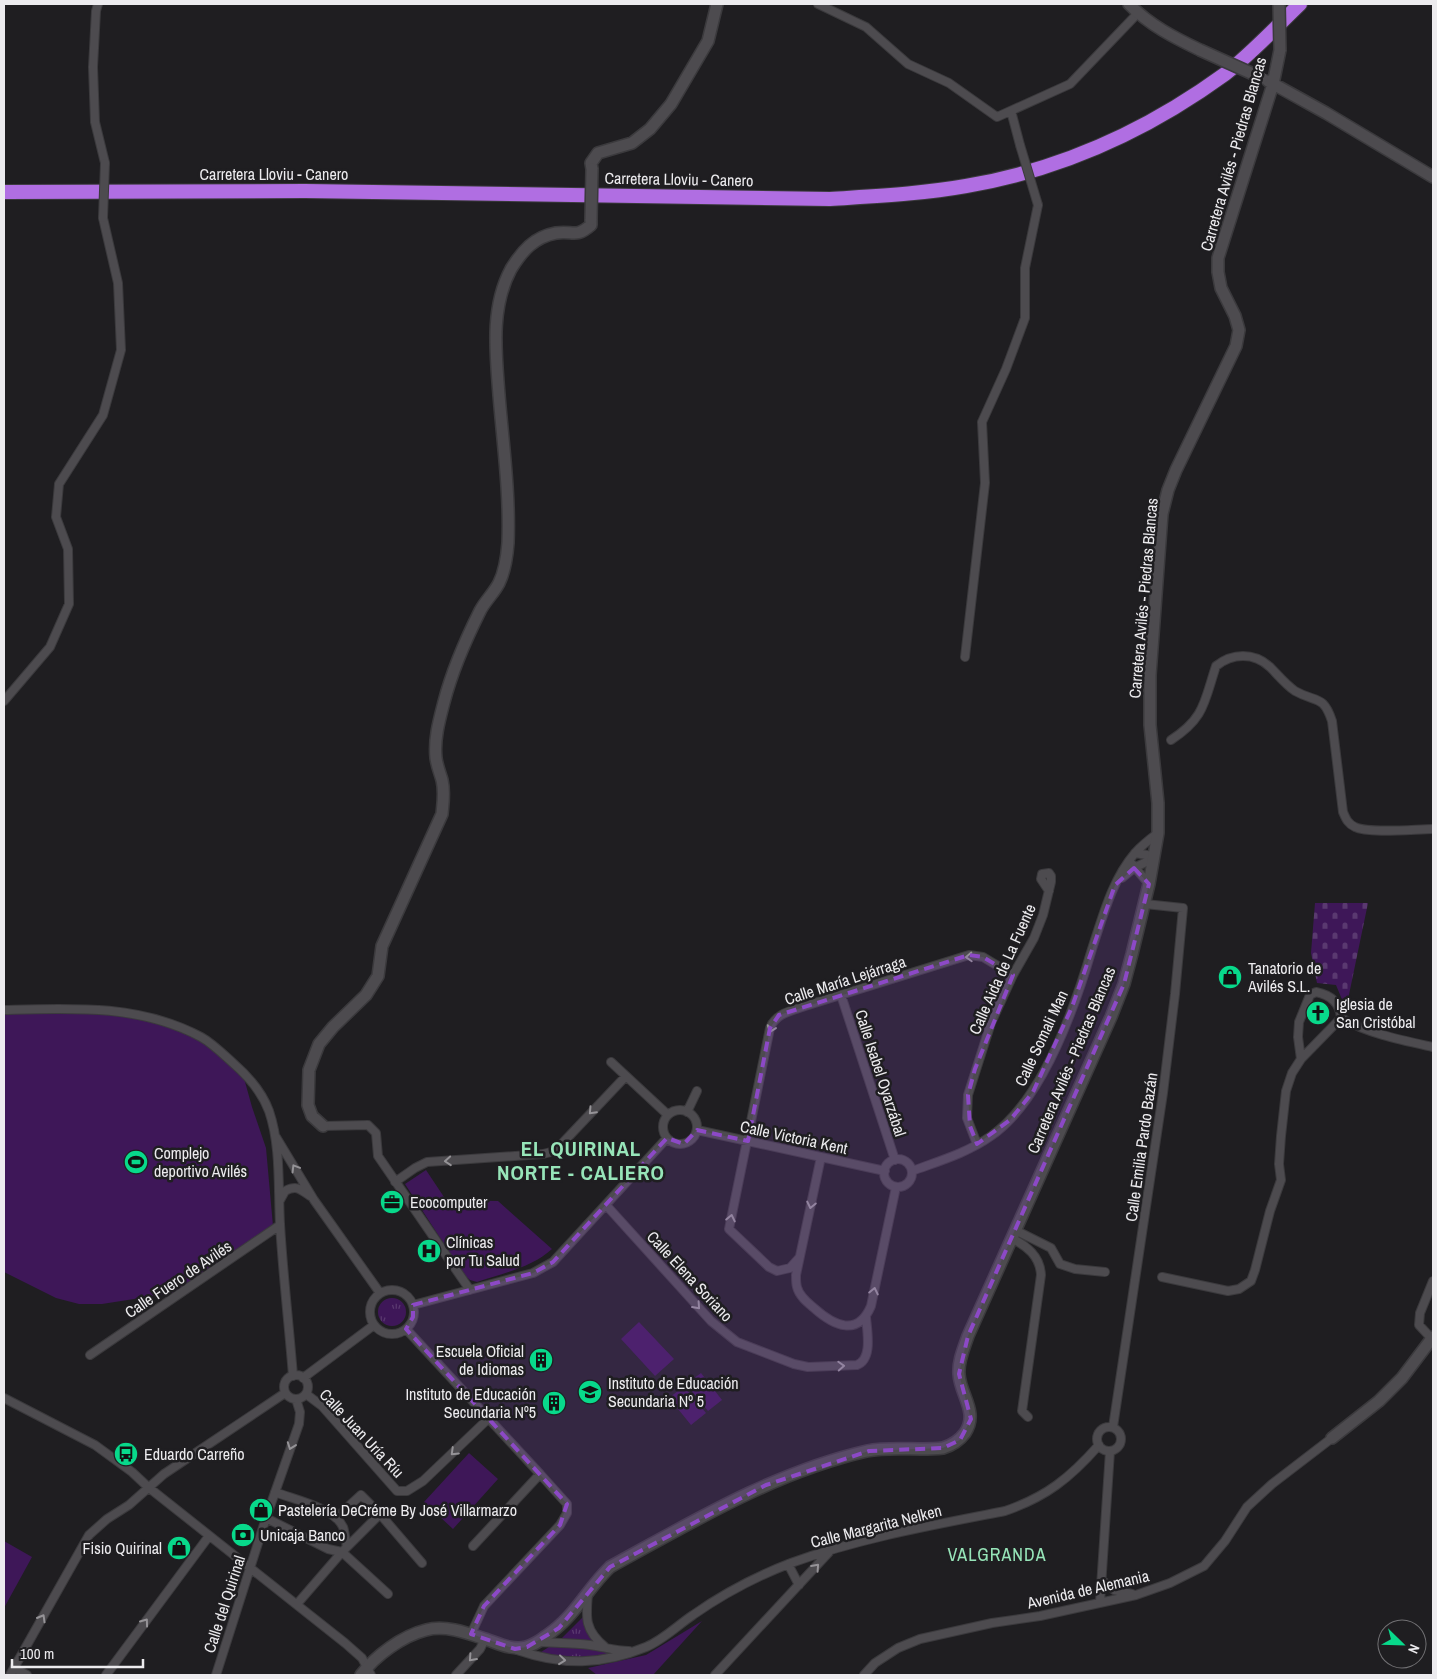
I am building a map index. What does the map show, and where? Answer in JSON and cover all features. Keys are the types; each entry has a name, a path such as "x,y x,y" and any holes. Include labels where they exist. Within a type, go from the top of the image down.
{"highway":[{"name":"Carretera Lloviu - Canero","path":"4,192 305,191 830,199 899,194 966,186 1030,171 1091,151 1160,116 1226,73 1300,4"}],"street":[{"path":"4,701 50,647 69,604 68,549 56,517 59,484 103,415 121,350 118,283 103,218 105,163 95,122 93,67 98,4"},
{"path":"470,1290 378,1156 376,1133 368,1125 323,1126 312,1116 308,1105 309,1070 319,1044 333,1026 366,995 378,976 382,946 442,814 443,781 436,760 436,733 454,669 471,629 483,605 499,583 505,566 508,543 508,507 495,336 501,295 510,272 523,250 541,237 558,233 573,234 583,232 591,225 591,163 598,153 632,143 650,129 671,104 708,40 717,4"},
{"path":"818,4 866,27 908,64 949,83 997,118 1070,84 1138,13"},
{"path":"1129,4 1153,24 1200,50 1273,84 1326,113 1433,177"},
{"name":"Carretera Avilés - Piedras Blancas","path":"515,1649 527,1647 538,1642 559,1628 573,1613 597,1580 610,1567 766,1485 806,1470 869,1451 891,1448 943,1448 951,1446 960,1440 968,1429 971,1419 970,1408 959,1374 960,1359 968,1336 1124,984 1145,904 1158,833 1158,803 1150,724 1150,675 1162,514 1168,490 1176,470 1236,346 1238,330 1235,316 1221,288 1218,258 1273,84 1280,50 1279,4"},
{"path":"965,657 985,483 982,422 1006,368 1025,318 1025,268 1038,205 1011,111"},
{"path":"1170,740 1186,730 1201,713 1216,666 1232,657 1253,657 1268,665 1283,681 1296,691 1322,701 1328,709 1332,721 1343,812 1348,823 1357,828 1374,830 1433,829"},
{"name":"Calle Somali Man","path":"912,1171 960,1154 992,1135 1010,1120 1033,1092 1050,1059 1084,977 1105,909 1115,885 1132,864 1135,853 1158,833"},
{"path":"1135,853 1154,858"},
{"path":"1149,884 1132,864 1154,858"},
{"name":"Calle Aida de La Fuente","path":"978,1144 967,1118 968,1095 991,1022 1013,975 1034,938 1043,915 1049,890"},
{"name":"Calle Emilia Pardo Bazán","path":"1113,1427 1164,1093 1176,994 1183,908 1145,904"},
{"name":"Calle María Lejárraga","path":"799,1258 790,1268 777,1272 769,1267 729,1229 770,1028 773,1022 779,1015 969,955 982,958 1013,975"},
{"path":"1301,1059 1298,1037 1299,1022 1310,995 1316,992 1321,993 1335,1001 1340,1009 1341,1018"},
{"name":"Calle Isabel Oyarzábal","path":"841,994 895,1160"},
{"path":"4,1010 46,1008 122,1011 147,1016 189,1031 202,1038 226,1056 256,1087 268,1110 275,1136 280,1225 293,1376"},
{"path":"1341,1018 1361,1029 1433,1047"},
{"path":"1162,1277 1228,1291 1239,1289 1251,1281 1256,1270 1270,1211 1281,1180 1279,1164 1286,1090 1292,1073 1301,1059 1341,1018"},
{"path":"611,1062 668,1115"},
{"path":"395,1182 427,1162 543,1154 555,1151 626,1076"},
{"path":"687,1112 697,1091"},
{"path":"679,1110 687,1112 696,1121 697,1130 691,1141 678,1145 667,1138 663,1127 664,1120 668,1115 679,1110"},
{"name":"Calle Victoria Kent","path":"697,1130 884,1171"},
{"path":"275,1136 314,1200 380,1293"},
{"path":"413,1305 532,1273 553,1262 667,1138"},
{"path":"821,1157 799,1258 796,1275 797,1288 804,1299 834,1323 846,1326 858,1324 866,1317 871,1306 896,1187"},
{"path":"895,1160 905,1161 912,1171 909,1182 904,1186 896,1187 886,1180 884,1171 888,1163 895,1160"},
{"path":"280,1201 285,1190 293,1187 300,1189 314,1200"},
{"name":"Calle Elena Soriano","path":"606,1205 711,1322 738,1342 794,1364 808,1367 857,1365 863,1363 866,1359 866,1317"},
{"name":"Calle Fuero de Avilés","path":"90,1355 280,1225"},
{"path":"1013,1234 1051,1248 1060,1264 1074,1269 1105,1272"},
{"path":"1013,1234 1035,1254 1040,1266 1041,1275 1022,1411 1028,1417"},
{"path":"1332,1438 1379,1401 1402,1378 1433,1338 1418,1324 1420,1313 1433,1281"},
{"path":"387,1290 403,1293 413,1305 413,1317 406,1329 396,1334 389,1334 379,1330 370,1318 372,1301 380,1293 387,1290"},
{"path":"303,1378 374,1325"},
{"path":"406,1329 566,1504 567,1513 560,1524 484,1606 471,1634"},
{"path":"289,1377 303,1378 308,1385 306,1394 302,1398 291,1398 285,1393 284,1385 289,1377"},
{"path":"27,1675 12,1672 89,1535 107,1519 129,1505 164,1474 285,1393"},
{"name":"Calle Juan Uría Ríu","path":"306,1394 322,1406 397,1491 407,1492 423,1481 489,1418"},
{"path":"4,1398 95,1445 132,1472 148,1487 297,1604 362,1658 366,1673"},
{"name":"Calle del Quirinal","path":"216,1675 274,1492 299,1424 300,1412 296,1399"},
{"path":"1113,1427 1118,1430 1122,1438 1118,1447 1110,1451 1103,1449 1099,1445 1097,1438 1101,1430 1113,1427"},
{"name":"Avenida de Alemania","path":"864,1675 875,1663 898,1648 920,1639 1136,1595 1170,1583 1204,1566 1225,1541 1247,1507 1272,1484 1332,1438"},
{"name":"Calle Margarita Nelken","path":"515,1649 540,1658 579,1662 616,1658 648,1646 695,1613 752,1580 788,1564 832,1548 1005,1511 1024,1504 1044,1494 1065,1479 1099,1445"},
{"path":"1100,1602 1110,1451"},
{"path":"473,1546 540,1474"},
{"path":"274,1492 326,1511 336,1518 343,1526 344,1549 388,1594"},
{"path":"336,1518 361,1495 422,1562"},
{"path":"297,1604 344,1549 380,1514"},
{"path":"266,1518 328,1549 344,1549"},
{"path":"106,1675 209,1536"},
{"path":"715,1675 832,1548"},
{"path":"788,1564 799,1585"},
{"path":"1102,1580 1114,1590 1136,1595"},
{"path":"588,1593 588,1624 596,1639 606,1648"},
{"path":"366,1673 396,1642 426,1630 450,1629 515,1649"},
{"path":"456,1675 480,1649 485,1639"},
{"path":"538,1642 571,1643 619,1651 631,1651"}],"highlighted area":[{"path":"1134,868 1149,884 1124,984 968,1336 959,1374 971,1419 960,1440 943,1448 869,1451 766,1485 610,1567 559,1628 527,1647 515,1649 471,1634 484,1606 560,1525 567,1504 406,1329 413,1317 413,1305 533,1273 553,1262 667,1138 684,1144 697,1130 748,1141 770,1028 779,1015 969,955 983,957 1013,975 975,1069 968,1095 970,1126 977,1144 1010,1120 1033,1092 1072,1007 1115,885"}],"green space":[{"path":"1315,903 1368,903 1346,1009 1336,985 1317,983 1311,953"},
{"name":"Complejo deportivo Avilés","path":"4,1010 122,1011 202,1038 242,1071 266,1148 273,1226 196,1278 185,1291 102,1304 79,1304 56,1298 4,1272"},
{"path":"426,1170 446,1200 498,1201 552,1249 535,1261 516,1269 477,1282 470,1280 465,1276 405,1184"},
{"path":"392,1298 402,1302 406,1312 402,1322 392,1326 382,1322 378,1312 382,1302"},
{"path":"639,1322 674,1359 655,1376 621,1339"},
{"path":"701,1373 722,1400 708,1411 686,1384"},
{"path":"684,1386 706,1413 691,1425 669,1398"},
{"path":"469,1453 498,1479 453,1529 424,1502"},
{"path":"4,1541 32,1557 4,1608"},
{"path":"584,1616 595,1642 561,1639"},
{"path":"702,1621 653,1675 597,1675 588,1668 646,1655"},
{"path":"552,1645 576,1645 620,1654 579,1657 538,1654"}],"place":[{"name":"Tanatorio de Avilés S.L.","path":"1230,977"},
{"name":"Iglesia de San Cristóbal","path":"1318,1013"},
{"name":"Complejo deportivo Avilés","path":"136,1162"},
{"name":"Ecocomputer","path":"392,1202"},
{"name":"Clínicas por Tu Salud","path":"429,1251"},
{"name":"Escuela Oficial de Idiomas","path":"541,1360"},
{"name":"Instituto de Educación Secundaria Nº 5","path":"590,1392"},
{"name":"Instituto de Educación Secundaria Nº5","path":"554,1403"},
{"name":"Eduardo Carreño","path":"126,1454"},
{"name":"Pastelería DeCréme By José Villarmarzo","path":"261,1510"},
{"name":"Unicaja Banco","path":"243,1535"},
{"name":"Fisio Quirinal","path":"179,1548"}],"district":[{"name":"EL QUIRINAL NORTE - CALIERO","path":"581,1161"},
{"name":"VALGRANDA","path":"997,1555"}]}
